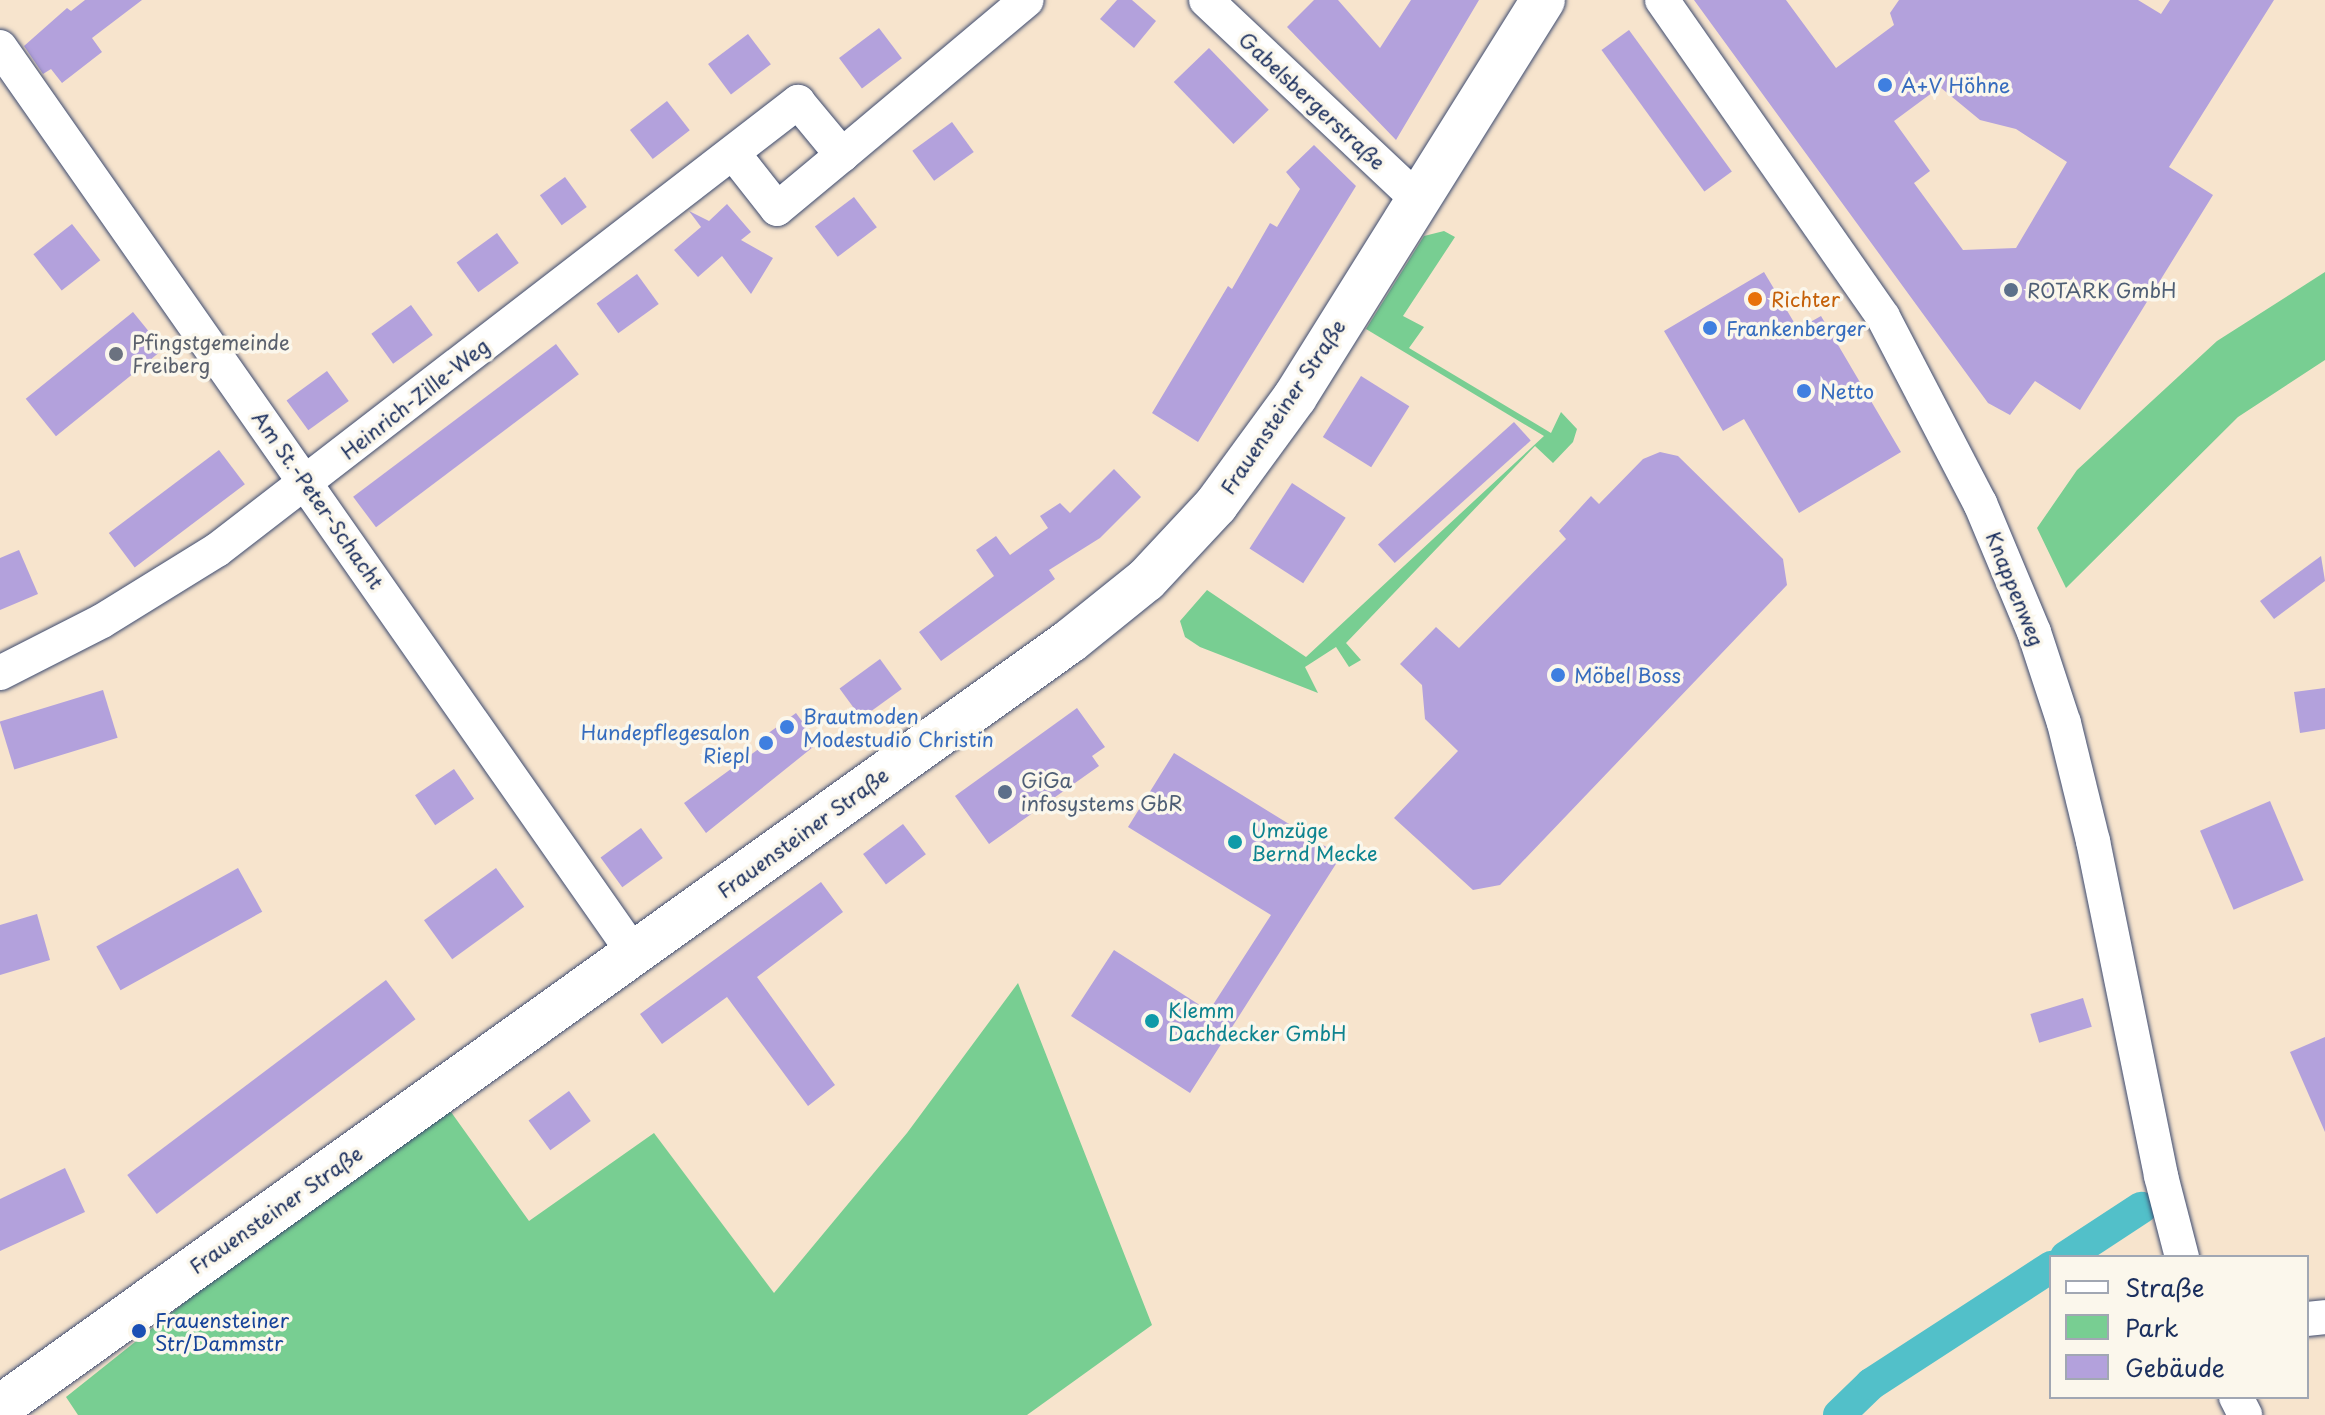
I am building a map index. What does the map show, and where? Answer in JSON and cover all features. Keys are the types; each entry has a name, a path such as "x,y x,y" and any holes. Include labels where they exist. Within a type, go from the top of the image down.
{"main road":[{"name":"Frauensteiner Straße","path":"0,1407 635,955 1070,641 1146,580 1216,505 1295,397 1543,0"}],"street":[{"path":"733,153 777,209 1027,0"},
{"name":"Gabelsbergerstraße","path":"1206,0 1419,201"},
{"name":"Knappenweg","path":"1662,0 1883,317 1980,503 2034,632 2064,723 2093,841 2161,1176 2181,1255"},
{"name":"Am St.-Peter-Schacht","path":"0,47 635,955"},
{"name":"Heinrich-Zille-Weg","path":"0,673 102,621 179,574 306,483 798,102 842,155"}],"green space":[{"path":"1444,231 1455,237 1403,316 1424,327 1409,348 1551,433 1561,412 1577,429 1573,442 1553,463 1535,446 1346,643 1361,660 1349,667 1336,647 1305,667 1318,693 1200,647 1185,637 1180,621 1207,590 1306,657 1544,436 1366,329 1424,236"},
{"path":"2325,272 2325,360 2238,417 2066,588 2037,528 2077,470 2217,341"},
{"path":"1018,983 1152,1325 1027,1415 78,1415 66,1397 441,1098 529,1221 654,1133 774,1293 907,1133"}],"building":[{"path":"85,0 142,0 92,38 102,52 62,83 51,69 43,74 24,46 67,8 71,11"},
{"path":"1117,0 1132,0 1156,21 1134,48 1100,19"},
{"path":"1314,0 1338,0 1380,48 1411,0 1479,0 1396,140 1287,27"},
{"path":"1694,0 1786,0 1836,68 1894,25 1890,13 1899,0 2138,0 2161,14 2170,0 2274,0 2169,167 2213,195 2080,410 2035,381 2010,415 1988,403","holes":["1940,87 1980,120 2016,129 2067,162 2016,248 1963,250 1914,183 1930,171 1894,121"]},
{"path":"879,28 902,58 862,88 839,58"},
{"path":"1629,30 1732,172 1704,192 1601,50"},
{"path":"748,34 771,64 731,94 708,64"},
{"path":"1209,48 1269,110 1233,144 1174,82"},
{"path":"667,101 690,130 653,159 630,130"},
{"path":"952,122 974,152 934,181 912,151"},
{"path":"1314,145 1356,186 1198,442 1152,413 1228,286 1232,289 1270,223 1277,227 1300,189 1286,172"},
{"path":"565,177 587,207 562,225 540,195"},
{"path":"854,197 877,227 838,257 815,226"},
{"path":"727,204 751,232 741,240 773,258 751,294 722,256 698,277 674,250 701,227 689,211 709,221"},
{"path":"72,224 100,260 62,290 33,254"},
{"path":"497,233 519,263 478,292 457,262"},
{"path":"1764,272 1798,329 1821,316 1901,452 1799,513 1744,419 1723,431 1664,331"},
{"path":"637,274 659,304 618,333 597,303"},
{"path":"411,305 433,335 393,364 371,334"},
{"path":"133,312 163,349 56,436 26,399"},
{"path":"556,344 579,374 376,527 353,497"},
{"path":"327,371 349,401 308,430 287,400"},
{"path":"1361,376 1409,406 1371,467 1323,437"},
{"path":"1514,422 1531,441 1395,563 1378,544"},
{"path":"219,450 245,484 135,567 109,533"},
{"name":"Möbel Boss","path":"1660,452 1678,456 1783,559 1787,585 1500,885 1473,890 1394,818 1458,751 1425,719 1422,685 1400,664 1436,627 1459,648 1566,539 1559,531 1591,496 1599,504 1643,459"},
{"path":"1114,469 1141,497 1100,538 1049,570 1055,579 941,661 919,632 994,576 976,550 996,536 1010,555 1048,528 1040,516 1060,503 1070,513"},
{"path":"1292,483 1346,518 1303,583 1250,548"},
{"path":"19,550 38,594 0,610 0,558"},
{"path":"2321,556 2325,581 2274,619 2260,601"},
{"path":"880,659 902,689 861,718 840,688"},
{"path":"2325,688 2325,729 2300,733 2294,692"},
{"path":"103,690 118,738 14,769 0,721"},
{"path":"1077,708 1105,747 1092,756 1099,766 989,844 955,796"},
{"path":"796,713 818,743 706,833 684,803 760,748 756,742"},
{"path":"1174,753 1341,856 1190,1093 1071,1016 1114,950 1209,1011 1271,915 1128,827"},
{"path":"454,769 474,799 435,825 415,795"},
{"path":"2270,801 2304,880 2234,910 2200,831"},
{"path":"903,824 926,854 886,884 863,854"},
{"path":"641,828 663,858 622,887 601,857"},
{"path":"238,868 262,912 121,990 96,947"},
{"path":"496,868 524,907 452,959 424,920"},
{"path":"821,882 843,912 757,977 835,1085 808,1106 727,997 662,1044 640,1014"},
{"path":"37,914 50,960 0,975 0,925"},
{"path":"386,980 415,1019 157,1214 127,1175"},
{"path":"2083,998 2092,1027 2039,1043 2030,1014"},
{"path":"2325,1037 2325,1132 2290,1052"},
{"path":"569,1091 591,1121 550,1150 529,1120"},
{"path":"65,1168 85,1212 0,1251 0,1199"}],"waterway":[{"path":"2069,1255 2141,1208"},
{"path":"1839,1415 1871,1384 2049,1268"}],"place":[{"name":"A+V Höhne","path":"1885,85"},
{"name":"ROTARK GmbH","path":"2011,290"},
{"name":"Richter","path":"1755,299"},
{"name":"Frankenberger","path":"1710,328"},
{"name":"Pfingstgemeinde Freiberg","path":"116,354"},
{"name":"Netto","path":"1804,391"},
{"name":"Möbel Boss","path":"1558,675"},
{"name":"Brautmoden Modestudio Christin","path":"787,727"},
{"name":"Hundepflegesalon Riepl","path":"766,743"},
{"name":"GiGa infosystems GbR","path":"1005,792"},
{"name":"Umzüge Bernd Mecke","path":"1235,842"},
{"name":"Klemm Dachdecker GmbH","path":"1152,1021"},
{"name":"Frauensteiner Str/Dammstr","path":"139,1331"}]}
